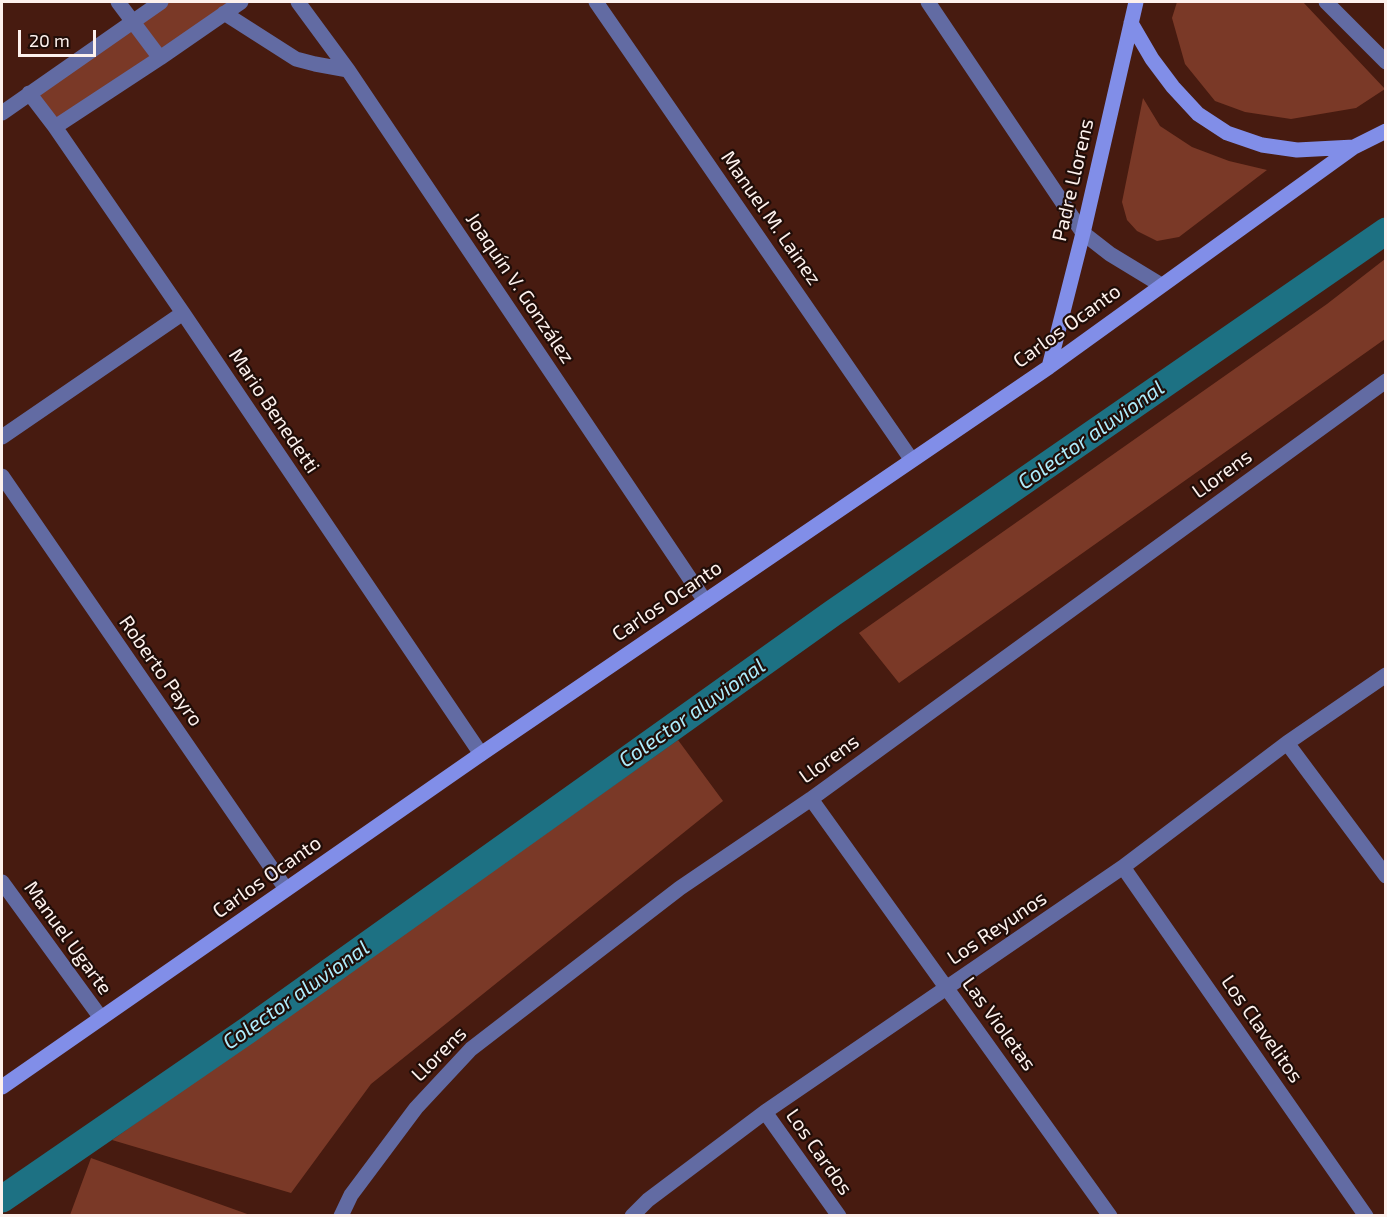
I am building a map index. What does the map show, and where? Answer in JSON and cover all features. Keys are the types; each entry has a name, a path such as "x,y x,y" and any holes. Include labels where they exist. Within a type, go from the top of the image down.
{"street":[{"path":"118,2 160,58"},
{"path":"2,113 161,2"},
{"path":"55,128 241,2"},
{"name":"Joaquín V. González","path":"298,2 348,70 705,601"},
{"name":"Manuel M. Lainez","path":"596,2 911,459"},
{"path":"928,2 1083,233 1110,254 1161,285"},
{"name":"Padre Llorens","path":"1049,367 1083,233 1136,2"},
{"path":"1326,2 1386,62"},
{"path":"224,13 297,59 348,70"},
{"path":"1131,23 1152,59 1173,87 1198,114 1227,133 1262,145 1297,150 1354,147 1386,131"},
{"name":"Mario Benedetti","path":"29,93 183,313 481,754"},
{"name":"Carlos Ocanto","path":"2,1087 481,754 1049,367 1354,147"},
{"path":"2,437 183,313"},
{"name":"Llorens","path":"341,1215 351,1195 416,1108 471,1049 680,888 811,799 1386,381"},
{"name":"Roberto Payro","path":"2,476 286,889"},
{"name":"Los Reyunos","path":"632,1215 648,1200 765,1112 1123,867 1287,743 1386,675"},
{"path":"1287,743 1386,876"},
{"name":"Las Violetas","path":"811,799 1110,1215"},
{"name":"Los Clavelitos","path":"1123,867 1366,1215"},
{"name":"Manuel Ugarte","path":"2,882 101,1018"},
{"name":"Los Cardos","path":"765,1112 839,1215"}],"shaded area":[{"path":"158,2 241,2 55,127 29,93"},
{"path":"1177,2 1303,2 1385,89 1356,108 1291,119 1245,112 1215,101 1185,64 1172,18"},
{"path":"1143,98 1160,126 1192,147 1229,161 1267,170 1179,237 1157,241 1137,231 1127,220 1122,202"},
{"path":"1385,259 1385,339 899,683 859,633 1327,304"},
{"path":"678,740 723,801 371,1084 291,1193 112,1140"},
{"path":"91,1158 250,1215 70,1215"}],"waterway":[{"name":"Colector aluvional","path":"2,1199 248,1030 833,613 1386,231"}]}
